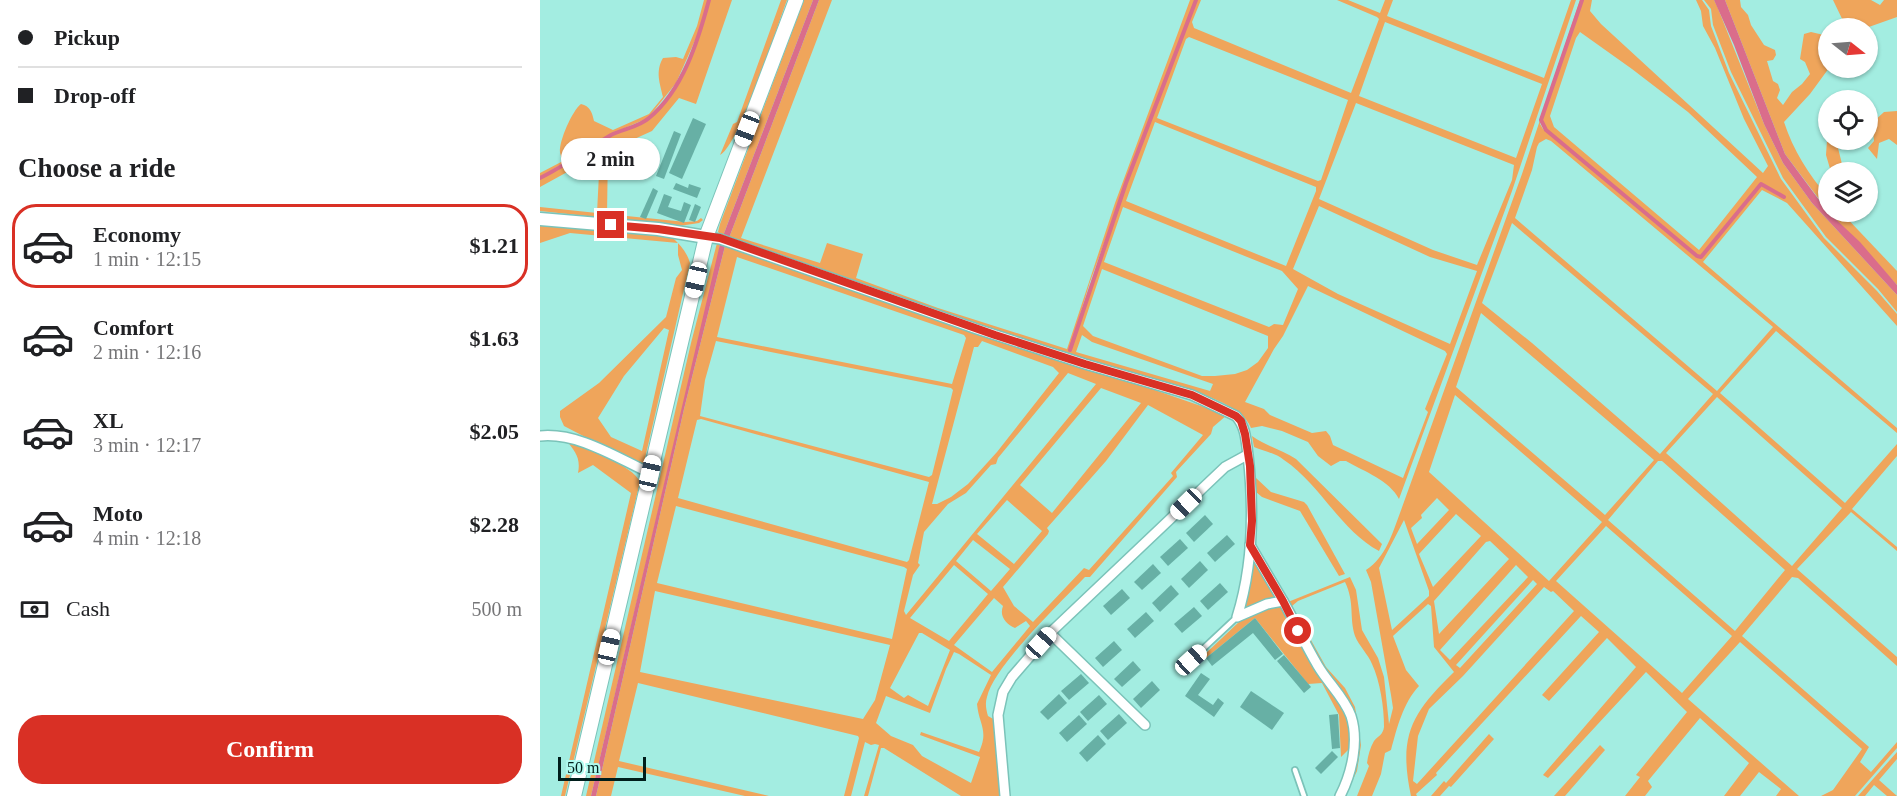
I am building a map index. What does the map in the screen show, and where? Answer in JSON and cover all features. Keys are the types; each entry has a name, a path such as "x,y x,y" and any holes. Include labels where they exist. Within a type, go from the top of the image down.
{"main road":[{"path":"574,796 706,237 796,0"}],"street":[{"path":"540,219 658,229 720,238 1047,352 1209,402 1236,416 1241,421 1245,434 1252,521 1247,578 1238,617"},
{"path":"540,436 571,438 650,473"},
{"path":"1005,796 998,726 1000,700 1012,677 1050,633 1225,467 1247,455"},
{"path":"1250,545 1283,601 1305,645 1322,673 1345,703 1351,717 1354,737 1353,758 1348,781 1340,796"},
{"path":"1238,617 1267,604 1283,601"},
{"path":"1050,633 1145,725"}],"lane":[{"path":"1191,660 1238,617"},
{"path":"1295,770 1304,796"}],"shaded area":[{"path":"704,0 708,0 697,36 676,83 648,118 613,133 540,177 540,173 563,161 560,147 564,134 570,119 581,104 587,106 594,121 613,130 649,114 663,97 659,73 663,58 683,59 697,26"},
{"path":"710,0 732,0 696,104 679,98 652,131 608,151 607,214 686,222 697,221 701,218 703,220 699,223 679,226 540,211 540,207 597,213 600,154 540,187 540,179 612,136 646,122 662,107 672,94 688,64"},
{"path":"781,0 787,0 757,84 737,130 728,147 720,155 733,124 737,122"},
{"path":"804,0 813,0 723,236 718,232 720,224"},
{"path":"813,0 819,0 729,238 723,236"},
{"path":"819,0 832,0 741,238 820,263 827,243 863,254 856,278 938,308 1067,349 1115,203 1190,0 1195,0 1090,282 1069,351 1127,183 1197,0 1201,0 1192,22 1194,28 1351,93 1379,19 1337,0 1348,0 1380,13 1385,0 1393,0 1387,16 1544,78 1571,0 1576,0 1512,191 1399,499 1395,492 1383,482 1346,461 1340,461 1331,466 1318,456 1308,442 1282,431 1262,426 1251,428 1238,412 1204,395 1008,336 729,238","holes":["1385,22 1542,84 1516,158 1359,96","1189,37 1348,100 1321,180 1318,181 1157,118 1186,39","1356,103 1514,165 1512,180 1477,265 1433,250 1319,199","1155,122 1316,187 1286,266 1126,201","1319,206 1430,257 1477,271 1450,344 1338,294 1293,269","1123,207 1282,271 1298,289 1283,325 1274,324 1269,327 1104,262","1102,269 1268,336 1268,348 1258,362 1247,370 1235,374 1202,376 1093,336 1083,326","1308,286 1445,351 1447,354 1425,409 1428,412 1403,478 1333,445 1326,431 1312,433 1245,402 1283,336","1082,335 1092,342 1213,384 1210,391 1076,352"]},
{"path":"1580,0 1581,0 1540,120"},
{"path":"1583,0 1592,0 1590,11 1601,24 1763,173 1768,166 1744,119 1715,48 1703,26 1701,11 1696,0 1702,0 1709,10 1711,26 1729,73 1781,179 1824,238 1897,314 1897,326 1787,203 1762,190 1703,262 1897,428 1897,433 1776,331 1720,393 1845,503 1897,444 1897,456 1852,509 1897,547 1897,551 1851,512 1797,569 1897,657 1897,666 1798,578 1792,577 1742,636 1869,747 1860,762 1871,772 1897,742 1897,748 1855,796 1821,796 1833,790 1862,749 1740,642 1688,699 1799,796 1776,796 1781,789 1759,772 1740,796 1724,796 1749,763 1700,718 1648,781 1652,787 1645,796 1625,796 1640,777 1636,775 1687,712 1646,672 1548,778 1543,775 1636,667 1607,638 1549,701 1542,695 1599,632 1581,616 1436,773 1437,775 1416,794 1417,796 1411,796 1406,757 1412,726 1428,700 1454,672 1434,647 1431,606 1428,604 1393,636 1406,670 1419,686 1405,708 1391,750 1385,753 1381,774 1372,796 1357,796 1369,766 1367,763 1370,749 1383,730 1384,719 1375,671 1355,636 1350,597 1345,582 1298,601 1292,606 1326,667 1345,688 1355,707 1361,745 1357,771 1345,796 1350,778 1352,707 1341,689 1324,670 1288,602 1350,577 1356,590 1362,630 1378,658 1384,677 1389,724 1393,708 1371,582 1366,570 1379,559 1394,529 1540,120 1543,129 1697,258 1701,258 1761,186 1785,198 1761,183 1700,256 1546,129 1542,120","holes":["1580,32 1688,112 1757,177 1699,250 1554,127 1550,116","1546,139 1551,141 1773,327 1717,391 1515,218 1539,143","1512,223 1713,394 1660,454 1532,343 1482,303","1481,313 1654,460 1605,515 1456,387","1455,395 1602,522 1549,581 1429,472","1717,397 1842,508 1792,566 1666,453","1658,461 1662,461 1785,570 1735,631 1608,520","1437,498 1449,510 1417,544 1411,528","1456,514 1481,536 1433,587 1419,554","1404,520 1429,596 1392,630 1379,568","1606,526 1732,636 1682,693 1556,581","1490,541 1509,559 1439,634 1434,601 1486,542","1516,565 1528,577 1450,660 1440,650","1533,580 1537,584 1460,668 1456,665","1544,587 1553,591 1574,611 1417,784 1413,781 1418,736 1429,709 1463,676"]},
{"path":"1704,0 1714,0 1764,124 1783,163 1818,209 1818,222 1830,222 1897,295 1897,312 1878,289 1826,237 1783,178 1731,72 1713,25 1711,9"},
{"path":"1714,0 1725,0 1785,154 1818,199 1818,209 1783,163 1764,124"},
{"path":"1725,0 1740,0 1741,7 1748,15 1751,25 1764,45 1775,50 1776,55 1773,60 1767,61 1773,81 1778,84 1780,90 1777,98 1783,105 1810,74 1805,62 1800,59 1804,34 1811,32 1818,34 1818,78 1822,78 1784,122 1802,162 1818,185 1818,198 1785,154"},
{"path":"1833,0 1871,0 1880,5 1884,0 1897,0 1897,17 1878,24 1878,18 1842,18"},
{"path":"1897,111 1897,145 1889,139 1879,143 1877,159 1870,150 1878,150 1878,118 1884,112"},
{"path":"1826,150 1838,150 1842,162 1828,162"},
{"path":"1830,222 1839,222 1860,242 1897,285 1897,295"},
{"path":"1838,222 1850,222 1897,271 1897,285"},
{"path":"540,223 672,237 678,243 570,233 540,243"},
{"path":"678,243 690,263 643,467 564,426 560,411 599,383 666,317 676,278 682,270","holes":["664,328 669,330 642,451 611,437 598,418 624,376"]},
{"path":"717,243 720,244 718,257 591,796 586,796 691,343"},
{"path":"720,244 725,246 684,409 596,796 591,796"},
{"path":"725,246 1061,362 1149,388 1227,415 1213,427 1211,434 1176,472 1177,477 1090,577 1085,577 1015,652 992,684 986,706 988,716 995,720 1003,796 961,796 881,748 868,796 864,796 879,745 865,742 851,796 844,796 858,736 638,683 619,761 769,796 745,796 618,767 611,796 596,796 684,409","holes":["737,257 964,335 966,338 952,384 717,337","716,341 951,388 953,390 932,475 929,477 700,416 705,380","982,341 1053,367 1059,373 997,452 968,484 951,497 932,504 974,347 978,347","1068,373 1096,384 906,615 904,611 913,575 920,565 918,563 924,532 948,504 966,493 991,465 996,464 998,458","1101,388 1141,403 1052,513 1020,485","1148,405 1203,435 1171,473 1173,476 1089,570 1084,568 1033,622 1014,606 1003,587 1049,531 1047,528 1106,461","701,419 929,482 907,562 678,498 697,420","1007,500 1042,531 1014,564 977,534","676,506 907,569 892,639 657,583","973,540 1010,569 991,591 956,561","954,565 988,594 949,641 910,618","655,591 890,645 875,700 863,719 640,672","994,598 1003,606 1003,616 1009,624 1015,628 1026,621 1030,626 992,672 954,645","919,633 922,633 950,650 928,706 908,695 904,698 890,688","954,652 991,675 977,704 983,733 979,752 921,732 920,735 980,757 971,783 922,756 913,745 891,736 876,723 886,696 930,713"]},
{"path":"1252,436 1296,459 1382,544 1379,551 1353,531 1297,470 1277,456 1254,447"},
{"path":"566,440 618,463 628,469 640,482 565,796 561,796 631,493 593,465 578,473 579,463"},
{"path":"1256,478 1271,492 1304,502 1307,505 1345,574 1339,576 1300,511 1262,497 1256,492"},
{"path":"1253,554 1275,595 1274,598 1242,613"},
{"path":"1280,606 1342,705 1349,729 1350,748 1341,757 1339,715 1322,683 1308,684 1255,618 1206,658 1204,655 1240,621 1256,612"},
{"path":"1489,734 1494,739 1451,787 1449,786 1440,796 1431,796 1444,781 1446,783"},
{"path":"1600,745 1605,750 1565,796 1554,796"},
{"path":"1897,752 1897,759 1879,780 1897,796 1887,796 1874,785 1865,796 1858,796"}],"building":[{"path":"693,118 706,124 682,179 669,173"},
{"path":"674,131 681,134 664,179 656,176"},
{"path":"676,183 688,188 689,184 701,188 697,198 673,189"},
{"path":"653,188 658,191 646,219 640,217"},
{"path":"664,194 672,197 668,207 681,211 684,202 691,205 684,223 657,213"},
{"path":"695,204 701,207 695,222 689,220"},
{"path":"1205,515 1213,524 1194,542 1186,533"},
{"path":"1227,535 1235,544 1215,562 1207,553"},
{"path":"1180,539 1188,548 1168,566 1160,557"},
{"path":"1200,561 1208,570 1189,588 1181,579"},
{"path":"1153,564 1161,573 1142,590 1134,582"},
{"path":"1220,583 1228,592 1208,610 1200,601"},
{"path":"1171,585 1179,594 1160,612 1152,603"},
{"path":"1122,589 1130,598 1111,615 1103,606"},
{"path":"1194,607 1202,616 1182,633 1174,624"},
{"path":"1146,612 1154,621 1135,638 1127,629"},
{"path":"1255,618 1283,654 1275,660 1253,633 1212,666 1206,658"},
{"path":"1114,641 1122,650 1103,667 1095,658"},
{"path":"1284,655 1311,687 1304,693 1277,661"},
{"path":"1133,661 1141,670 1122,687 1114,679"},
{"path":"1201,673 1210,679 1198,695 1213,705 1218,698 1224,703 1214,717 1185,696"},
{"path":"1081,674 1089,683 1069,700 1061,691"},
{"path":"1152,681 1160,690 1141,708 1133,699"},
{"path":"1251,691 1284,713 1272,730 1240,707"},
{"path":"1059,694 1067,703 1048,720 1040,712"},
{"path":"1099,695 1107,704 1088,721 1080,712"},
{"path":"1119,714 1127,723 1108,740 1100,731"},
{"path":"1338,714 1340,748 1332,749 1329,715"},
{"path":"1079,715 1087,724 1067,742 1059,733"},
{"path":"1098,735 1106,744 1087,762 1079,753"},
{"path":"1332,751 1338,757 1321,774 1315,768"}],"waterway":[{"path":"540,178 611,135 645,121 661,107 688,64 709,0"},
{"path":"1070,350 1126,183 1196,0"},
{"path":"1582,0 1541,120 1546,130 1697,256 1701,257 1761,184 1784,197"}],"route":[{"path":"611,225 720,238 995,335 1192,395 1236,416 1241,421 1245,434 1250,466 1252,521 1250,545 1298,631"}]}
